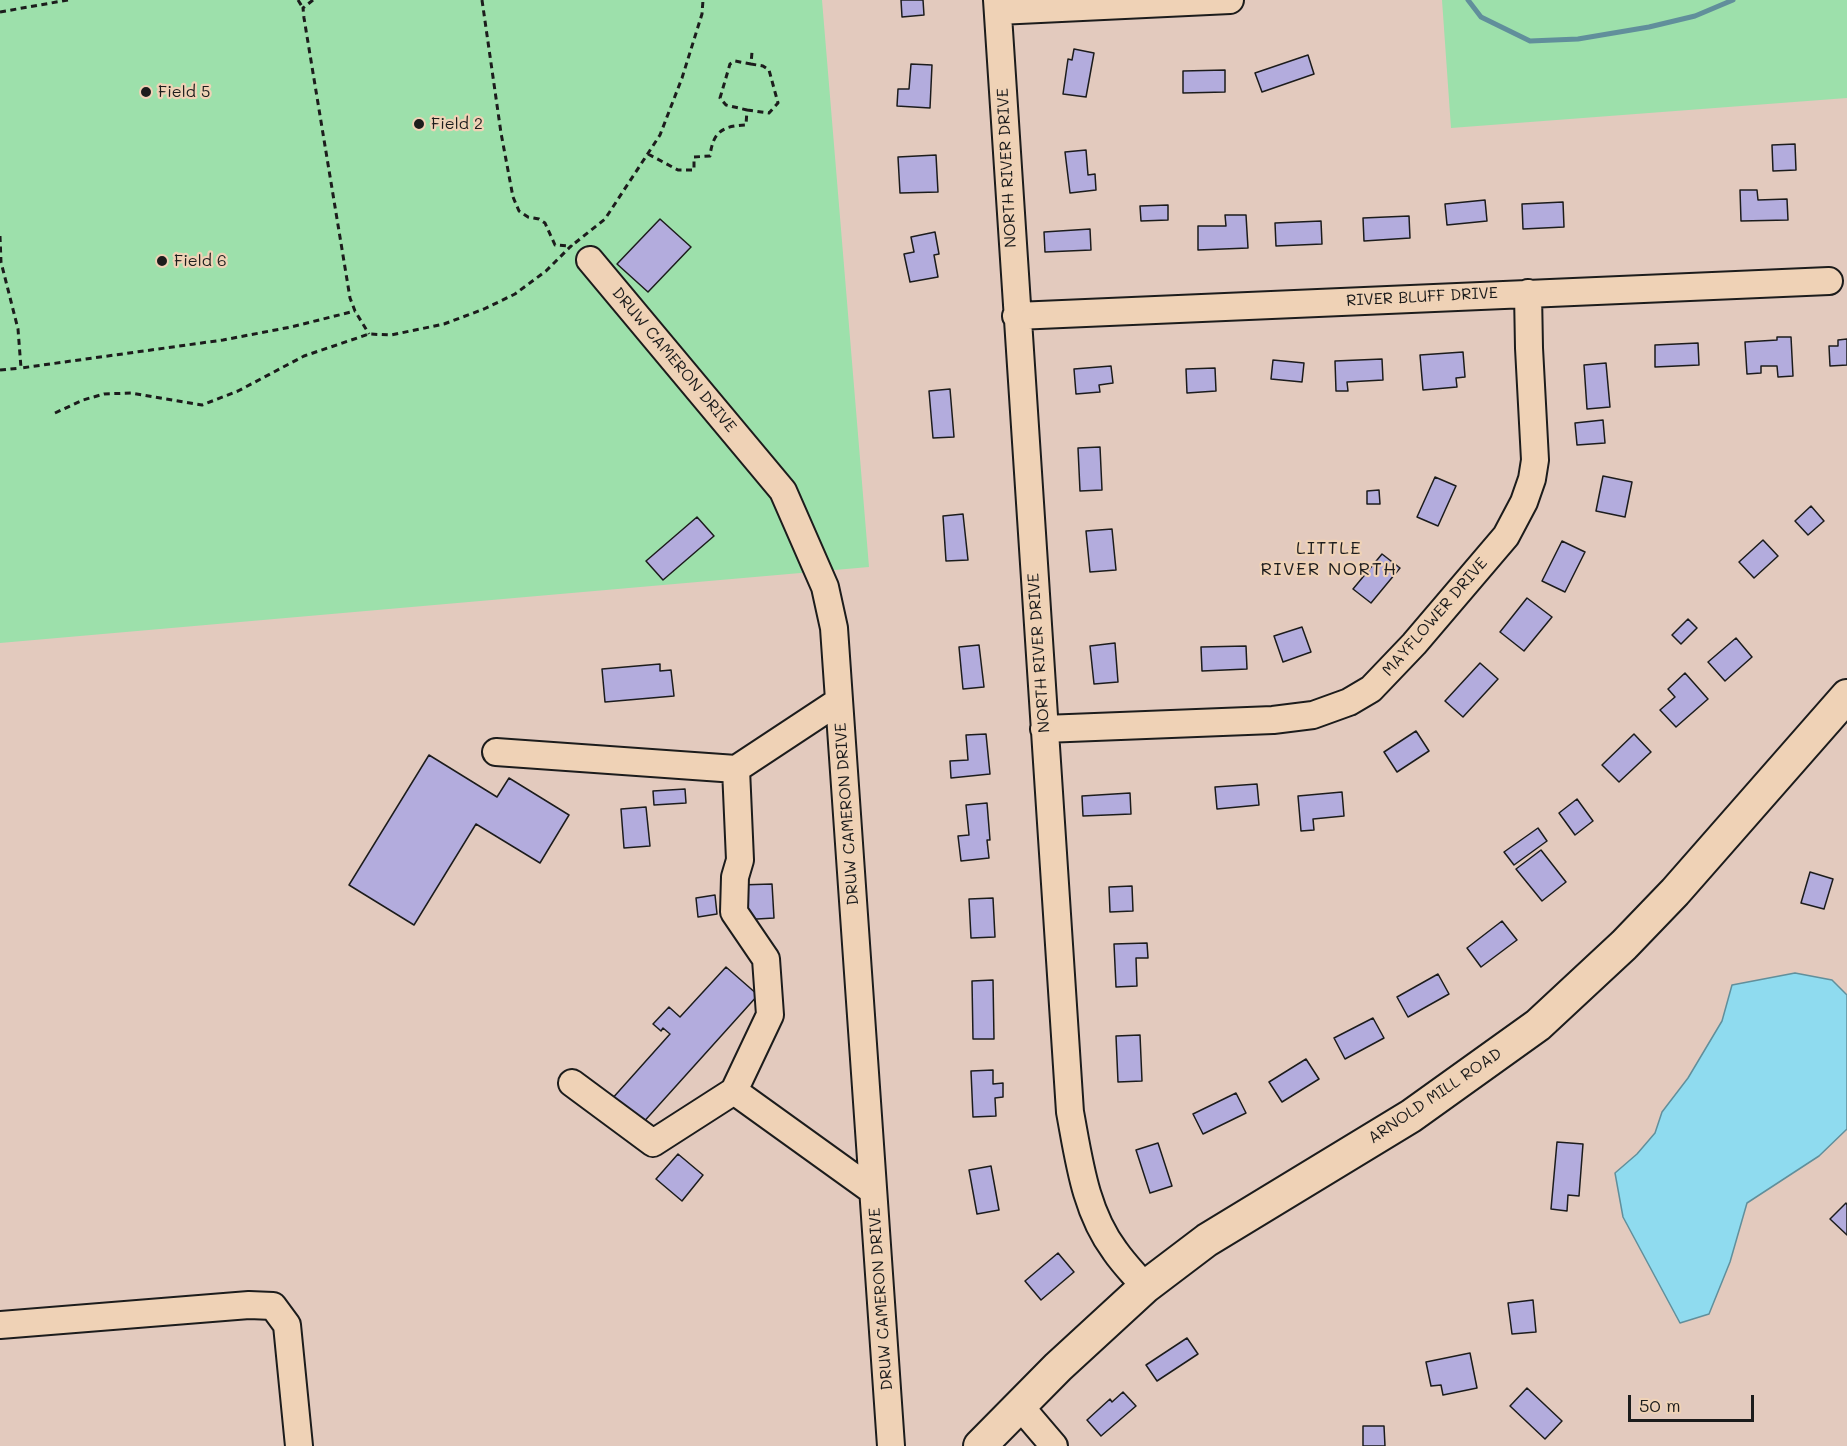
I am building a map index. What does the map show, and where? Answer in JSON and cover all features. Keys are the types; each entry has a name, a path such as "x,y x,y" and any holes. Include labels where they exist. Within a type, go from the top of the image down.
{"main road":[{"name":"ARNOLD MILL ROAD","path":"981,1446 1019,1405 1145,1287 1208,1240 1411,1116 1538,1025 1624,945 1675,892 1847,696"}],"street":[{"path":"997,5 1230,0"},
{"name":"NORTH RIVER DRIVE","path":"997,5 1070,1112 1088,1198 1098,1222 1114,1250 1145,1287"},
{"name":"DRUW CAMERON DRIVE","path":"581,253 783,492 825,586 834,628 891,1446"},
{"name":"RIVER BLUFF DRIVE","path":"1016,316 1829,280"},
{"name":"MAYFLOWER DRIVE","path":"1044,729 1261,721 1313,715 1349,702 1371,689 1414,644 1506,536 1524,502 1532,479 1535,460 1528,293"},
{"path":"496,752 736,769 839,701"},
{"path":"572,1083 653,1143 734,1091 770,1015 766,958 734,912 735,877 740,860 736,769"},
{"path":"734,1091 873,1191"},
{"path":"0,1325 249,1305 273,1306 287,1325 299,1446"},
{"path":"1019,1405 1054,1446"}],"path":[{"path":"31,0 33,5"},
{"path":"0,12 68,0"},
{"path":"298,0 303,8 342,260 355,311 369,334"},
{"path":"303,8 313,0"},
{"path":"483,0 501,133 513,197 519,211 545,224 555,245 581,253"},
{"path":"55,413 82,400 104,394 130,393 201,405 238,391 304,356 369,334 391,335 444,324 484,309 515,294 546,271 581,253 660,135 682,78 702,14 703,0"},
{"path":"751,64 752,52"},
{"path":"735,62 763,66 769,70 778,103 769,113 747,110 726,105 720,98 730,64 735,62"},
{"path":"648,154 678,170 694,170 694,157 710,156 712,142 722,130 746,124 747,110"},
{"path":"0,237 1,262 18,329 21,368"},
{"path":"0,370 223,340 291,327 355,311"}],"green space":[{"path":"0,0 822,0 869,567 0,643"},
{"path":"1442,0 1847,0 1847,98 1451,128"}],"water":[{"path":"1795,973 1832,980 1847,995 1847,1129 1819,1156 1747,1203 1730,1262 1709,1314 1680,1323 1623,1217 1615,1173 1637,1154 1655,1133 1662,1112 1688,1078 1722,1021 1732,985"}],"building":[{"path":"901,0 923,0 924,15 902,17"},
{"path":"1074,49 1094,53 1086,97 1063,94 1068,59 1072,60"},
{"path":"1308,55 1314,74 1262,92 1255,73"},
{"path":"911,64 932,65 930,108 897,106 898,89 909,89"},
{"path":"1225,70 1225,92 1183,93 1183,71"},
{"path":"1795,144 1796,170 1773,171 1772,145"},
{"path":"1086,150 1088,175 1095,174 1096,190 1070,193 1065,152"},
{"path":"936,155 938,192 900,193 898,157"},
{"path":"1740,190 1757,190 1758,200 1787,199 1788,220 1741,221"},
{"path":"1485,200 1487,221 1447,225 1445,204"},
{"path":"1563,202 1564,227 1523,229 1522,204"},
{"path":"1168,205 1168,220 1141,221 1140,206"},
{"path":"1225,215 1246,215 1248,248 1198,250 1198,226 1226,226"},
{"path":"1409,216 1410,238 1364,241 1363,218"},
{"path":"660,219 691,247 648,292 617,264"},
{"path":"1321,221 1322,244 1276,246 1275,223"},
{"path":"1090,229 1091,250 1045,252 1044,232"},
{"path":"935,232 939,254 934,255 938,277 910,282 904,254 914,252 911,237"},
{"path":"1777,337 1791,337 1793,376 1778,377 1777,366 1761,366 1761,373 1747,374 1745,342 1777,340"},
{"path":"1847,339 1847,365 1830,366 1829,346 1838,346 1838,340"},
{"path":"1698,343 1699,365 1655,367 1655,345"},
{"path":"1463,352 1465,377 1456,378 1457,387 1423,390 1420,355"},
{"path":"1382,359 1383,380 1347,382 1348,391 1336,391 1335,361"},
{"path":"1273,360 1304,363 1302,382 1271,379"},
{"path":"1606,363 1610,407 1587,409 1584,365"},
{"path":"1111,366 1113,383 1099,385 1100,392 1076,394 1074,369"},
{"path":"1215,368 1216,391 1187,393 1186,369"},
{"path":"950,389 954,437 933,438 929,391"},
{"path":"1603,420 1605,443 1577,445 1575,423"},
{"path":"1100,447 1102,490 1080,491 1078,448"},
{"path":"1603,476 1632,482 1625,517 1596,511"},
{"path":"1435,477 1456,486 1438,526 1417,517"},
{"path":"1379,490 1380,504 1367,504 1367,491"},
{"path":"1811,506 1824,521 1808,535 1795,521"},
{"path":"963,514 968,560 946,561 943,516"},
{"path":"697,517 714,536 663,580 646,561"},
{"path":"1112,529 1116,570 1090,572 1086,531"},
{"path":"1763,540 1778,556 1754,578 1739,562"},
{"path":"1562,541 1585,552 1565,592 1542,581"},
{"path":"1382,554 1400,568 1371,603 1353,589"},
{"path":"1527,598 1552,617 1524,651 1500,632"},
{"path":"1688,619 1697,628 1681,644 1672,635"},
{"path":"1302,627 1311,652 1283,662 1274,636"},
{"path":"1736,638 1752,657 1725,681 1708,662"},
{"path":"1115,643 1118,682 1094,684 1090,646"},
{"path":"979,645 984,687 963,689 959,647"},
{"path":"1246,646 1247,669 1202,671 1201,647"},
{"path":"1480,663 1498,679 1463,717 1445,701"},
{"path":"660,664 660,671 671,670 674,696 605,702 602,669"},
{"path":"1685,673 1708,699 1676,727 1660,710 1675,697 1668,689"},
{"path":"1416,731 1429,751 1397,772 1384,752"},
{"path":"986,734 990,774 951,778 950,761 968,760 966,735"},
{"path":"1634,734 1651,752 1619,782 1602,765"},
{"path":"429,755 497,797 509,778 569,815 540,863 476,824 414,925 349,885"},
{"path":"1257,784 1259,805 1217,809 1215,787"},
{"path":"685,789 686,803 654,805 653,791"},
{"path":"1342,792 1344,816 1313,819 1314,830 1301,831 1298,796"},
{"path":"1130,793 1131,814 1083,816 1082,796"},
{"path":"1577,799 1593,821 1575,835 1559,813"},
{"path":"987,803 989,858 961,861 958,836 969,835 966,805"},
{"path":"646,807 650,846 624,848 621,809"},
{"path":"1538,828 1547,841 1514,865 1504,852"},
{"path":"1541,850 1566,882 1542,901 1516,869"},
{"path":"1810,872 1833,879 1824,909 1801,903"},
{"path":"772,884 774,918 740,920 739,885"},
{"path":"1132,886 1133,911 1110,912 1109,887"},
{"path":"715,895 717,914 698,917 696,898"},
{"path":"993,898 995,937 971,938 969,899"},
{"path":"1502,921 1517,940 1481,967 1467,948"},
{"path":"1147,943 1148,958 1136,958 1137,986 1116,987 1114,944"},
{"path":"726,967 758,995 640,1126 611,1100 670,1034 663,1028 661,1031 653,1024 669,1007 680,1017"},
{"path":"1438,974 1449,994 1408,1017 1397,997"},
{"path":"993,980 994,1039 973,1039 972,981"},
{"path":"1373,1018 1384,1038 1345,1059 1334,1038"},
{"path":"1140,1035 1142,1081 1118,1082 1116,1036"},
{"path":"1306,1059 1319,1079 1282,1102 1269,1082"},
{"path":"993,1070 993,1084 1003,1083 1003,1097 995,1098 996,1116 973,1117 971,1071"},
{"path":"1236,1093 1246,1113 1203,1134 1193,1114"},
{"path":"1557,1142 1583,1144 1579,1196 1568,1195 1567,1211 1551,1209"},
{"path":"1158,1143 1172,1186 1150,1193 1136,1150"},
{"path":"678,1154 703,1175 682,1201 656,1179"},
{"path":"991,1166 999,1210 977,1214 969,1170"},
{"path":"1846,1203 1847,1205 1847,1235 1830,1219"},
{"path":"1058,1253 1074,1272 1041,1300 1025,1281"},
{"path":"1533,1300 1536,1332 1512,1334 1508,1303"},
{"path":"1187,1338 1198,1354 1157,1381 1146,1365"},
{"path":"1470,1353 1477,1388 1443,1395 1441,1385 1431,1386 1426,1362"},
{"path":"1527,1388 1562,1421 1545,1439 1510,1406"},
{"path":"1123,1392 1136,1406 1101,1436 1087,1420 1110,1399 1112,1402"},
{"path":"1363,1426 1384,1426 1385,1446 1363,1446"}],"waterway":[{"path":"1468,0 1481,17 1530,41 1578,39 1649,27 1695,16 1733,0"}],"place":[{"name":"Field 5","path":"146,92"},
{"name":"Field 2","path":"419,124"},
{"name":"Field 6","path":"162,261"}],"district":[{"name":"LITTLE RIVER NORTH","path":"1329,558"}]}
